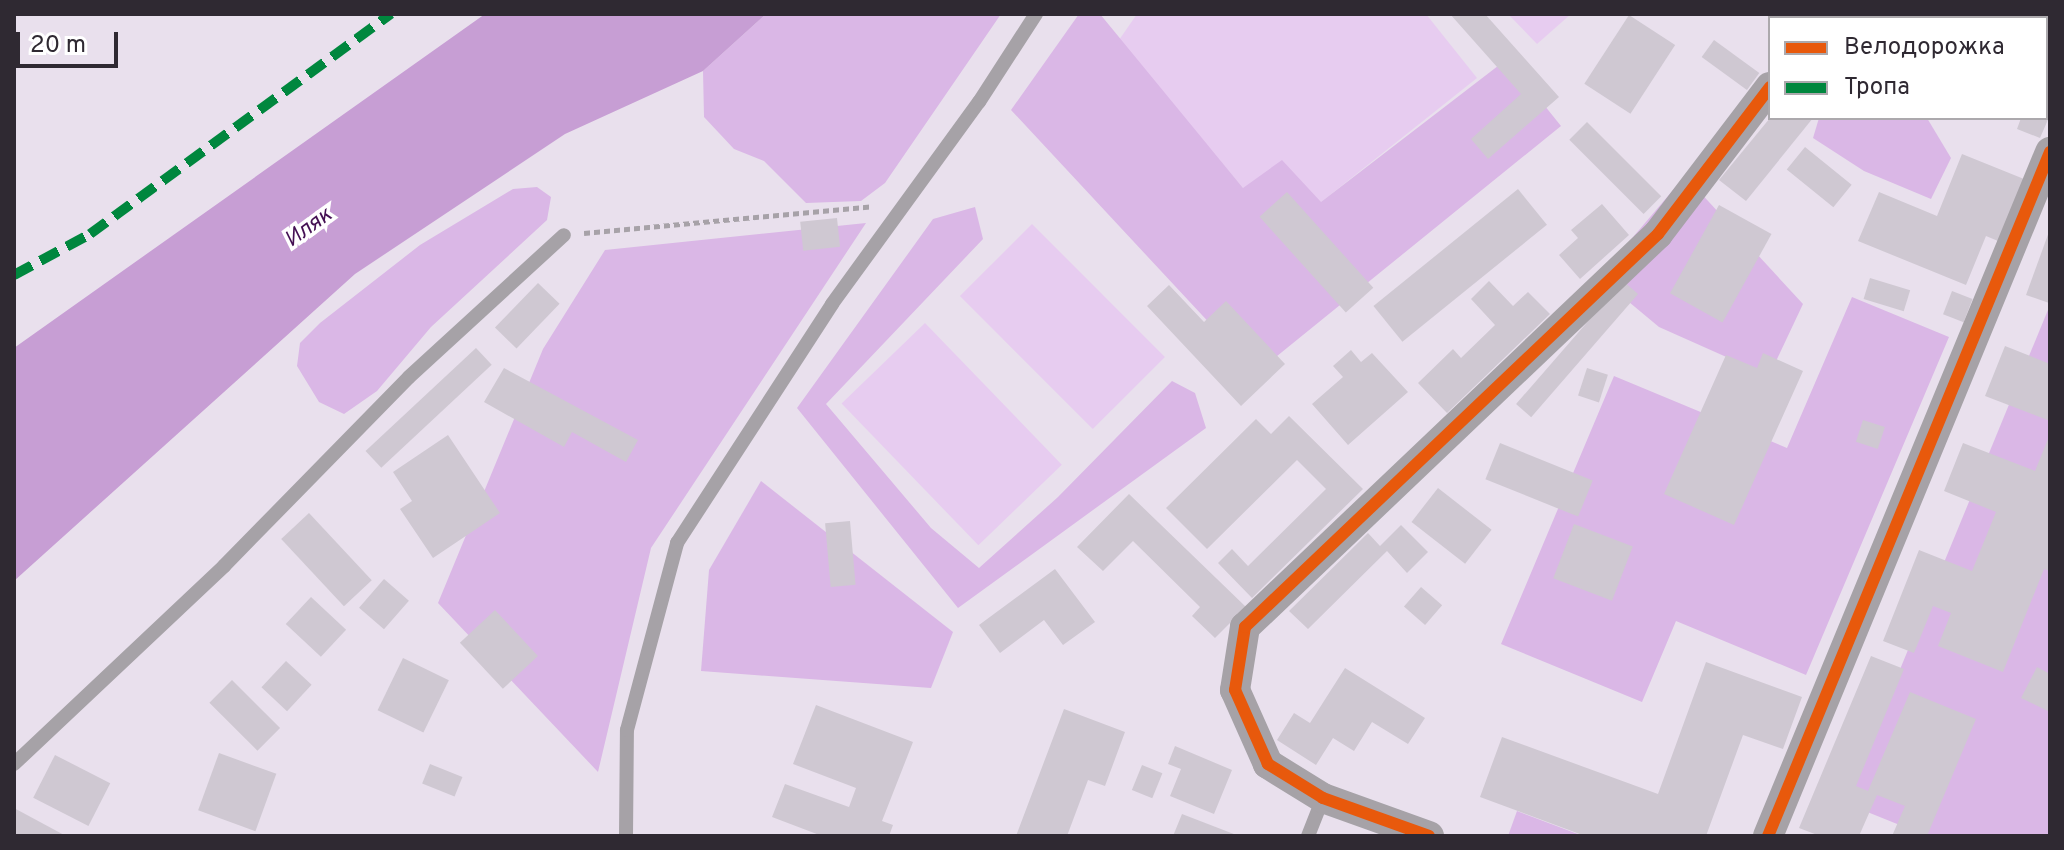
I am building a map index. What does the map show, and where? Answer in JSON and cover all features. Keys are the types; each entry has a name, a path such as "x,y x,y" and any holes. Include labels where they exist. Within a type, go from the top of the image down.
{"street":[{"path":"1429,836 1323,798 1268,764 1235,690 1245,627 1658,234 1768,90"},
{"path":"1768,836 2050,152"}],"lane":[{"path":"626,836 627,730 677,543 832,304 906,203 1036,14"},
{"path":"14,764 224,566 409,377 564,235"},
{"path":"1308,836 1323,798"}],"path":[{"path":"564,235 906,203"}],"shaded area":[{"path":"766,14 1001,14 885,183 861,201 806,203 764,161 734,149 704,117 703,71"},
{"path":"1079,14 1100,14 1243,188 1282,160 1321,202 1507,59 1561,126 1256,373 1011,110"},
{"path":"1137,14 1426,14 1477,78 1320,203 1243,188 1119,40"},
{"path":"1508,14 1571,14 1537,44"},
{"path":"1862,14 1963,14 1911,16 1860,16"},
{"path":"1818,120 1928,120 1951,158 1931,199 1864,171 1813,138"},
{"path":"1685,176 1803,304 1769,376 1659,327 1599,277"},
{"path":"537,187 551,197 547,220 431,327 377,391 344,414 319,402 297,366 300,343 320,323 420,245 513,189"},
{"path":"975,207 983,239 826,404 931,528 979,568 1058,497 1172,381 1195,393 1206,428 958,608 797,408 933,219"},
{"path":"866,223 651,548 598,772 438,603 543,349 605,250"},
{"path":"1032,224 1165,357 1093,429 960,296"},
{"path":"1852,297 1949,337 1806,675 1676,621 1642,702 1501,644 1614,376 1787,448"},
{"path":"2050,305 2050,836 1927,836 1845,803"},
{"path":"925,323 1062,465 978,545 842,404"},
{"path":"761,481 953,632 931,688 701,671 709,570"},
{"path":"1517,811 1583,836 1508,836"}],"water":[{"name":"Иляк","path":"485,14 766,14 703,71 565,134 355,274 14,581 14,348"}],"building":[{"path":"1450,14 1485,14 1559,97 1488,159 1471,139 1521,94"},
{"path":"2050,14 2050,27 2048,32 2048,16 1980,16"},
{"path":"1629,15 1675,45 1630,114 1584,84"},
{"path":"1714,40 1759,73 1747,90 1702,57"},
{"path":"2050,48 2048,120 2048,83"},
{"path":"1768,120 1811,120 1746,201 1719,180"},
{"path":"2020,120 2048,120 2040,138 2017,129"},
{"path":"1587,122 1661,196 1644,214 1569,140"},
{"path":"1805,147 1852,185 1833,207 1787,170"},
{"path":"1962,154 2024,179 1998,241 1986,236 1966,285 1858,241 1879,192 1937,216"},
{"path":"1518,189 1547,225 1402,342 1373,306"},
{"path":"1287,192 1373,288 1346,313 1260,217"},
{"path":"1602,204 1629,235 1580,279 1559,255 1578,238 1571,230"},
{"path":"1719,205 1771,234 1723,322 1670,293"},
{"path":"837,218 840,247 803,251 800,222"},
{"path":"2050,229 2050,301 2049,303 2026,295"},
{"path":"1870,278 1910,290 1904,311 1864,299"},
{"path":"1489,281 1513,306 1528,292 1550,314 1447,413 1418,383 1453,349 1461,358 1495,325 1471,299"},
{"path":"1623,281 1638,294 1531,417 1516,404"},
{"path":"538,283 560,304 517,348 495,328"},
{"path":"1169,285 1204,322 1226,301 1285,364 1241,406 1147,306"},
{"path":"1952,291 1973,299 1964,322 1943,314"},
{"path":"2005,346 2050,364 2050,421 1985,396"},
{"path":"476,348 492,365 381,468 366,451"},
{"path":"1351,350 1361,362 1372,353 1408,392 1348,445 1312,404 1343,377 1333,366"},
{"path":"1763,353 1803,371 1734,525 1664,494 1726,355 1757,368"},
{"path":"504,368 638,440 626,462 572,432 564,447 484,402"},
{"path":"1587,368 1608,375 1599,402 1578,396"},
{"path":"1289,416 1363,489 1252,598 1218,563 1232,549 1248,566 1326,489 1297,460 1207,549 1166,508 1256,419 1271,434"},
{"path":"1863,420 1885,427 1878,449 1856,442"},
{"path":"2050,434 2050,571 2044,569 2003,672 1938,646 1951,613 1933,606 1914,653 1883,641 1919,550 1972,571 1996,512 1944,491 1963,443 2035,471"},
{"path":"448,435 500,513 433,558 400,509 412,501 393,472"},
{"path":"1500,443 1593,480 1578,517 1485,479"},
{"path":"1438,488 1492,530 1465,564 1412,522"},
{"path":"1129,494 1246,607 1215,638 1192,616 1200,607 1133,541 1103,571 1077,547"},
{"path":"309,513 372,580 344,606 281,539"},
{"path":"850,521 856,585 831,587 825,523"},
{"path":"1574,524 1633,547 1612,601 1553,578"},
{"path":"1401,525 1428,552 1407,573 1387,551 1308,629 1289,611 1368,533 1380,546"},
{"path":"1055,569 1095,622 1063,645 1044,620 1000,653 979,625"},
{"path":"384,579 409,601 384,629 359,608"},
{"path":"1421,587 1442,605 1425,625 1404,607"},
{"path":"311,597 346,630 321,657 286,624"},
{"path":"495,610 538,656 503,689 460,643"},
{"path":"1871,656 1904,669 1856,786 1868,791 1910,692 1976,719 1927,836 1892,836 1905,806 1877,795 1859,836 1820,836 1799,828"},
{"path":"403,658 449,680 423,732 378,710"},
{"path":"286,661 312,685 287,711 261,687"},
{"path":"1706,662 1802,697 1783,749 1743,735 1706,836 1585,836 1480,797 1502,737 1658,794"},
{"path":"2037,667 2050,674 2050,712 2021,698"},
{"path":"1345,668 1425,718 1408,744 1372,722 1354,751 1333,738 1316,765 1277,740 1294,713 1310,723"},
{"path":"232,680 280,728 257,751 209,703"},
{"path":"816,705 913,742 882,821 893,825 889,836 822,836 772,817 785,784 849,807 856,788 793,764"},
{"path":"1064,709 1125,732 1105,786 1088,780 1067,836 1016,836"},
{"path":"1175,746 1232,770 1214,814 1170,796 1181,769 1168,764"},
{"path":"219,753 276,774 255,831 198,810"},
{"path":"55,755 110,783 88,826 33,798"},
{"path":"430,764 462,777 455,797 422,783"},
{"path":"1142,765 1162,773 1152,798 1132,790"},
{"path":"14,808 66,836 14,836"},
{"path":"1182,814 1239,836 1173,836"}],"marked path":[{"path":"14,275 90,234 391,14"}],"cycle path":[{"path":"1429,836 1323,798 1268,764 1235,690 1245,627 1658,234 1768,90"},
{"path":"1768,836 2050,152"}]}
